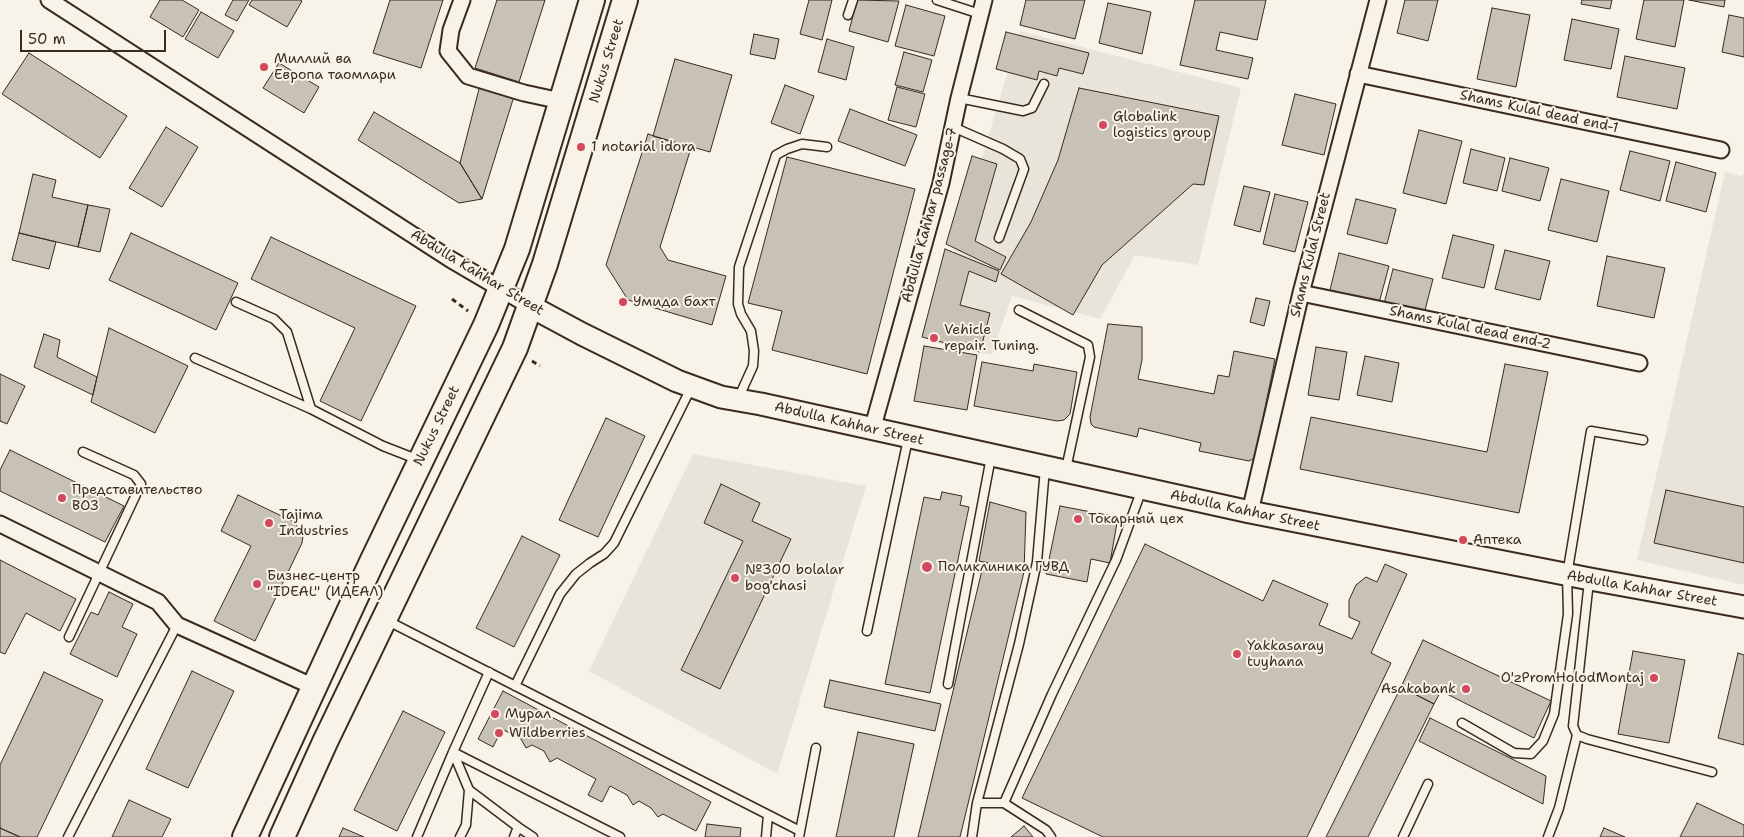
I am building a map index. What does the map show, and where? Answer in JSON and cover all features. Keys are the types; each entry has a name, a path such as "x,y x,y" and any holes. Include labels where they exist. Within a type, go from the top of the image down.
{"main road":[{"name":"Nukus Street","path":"245,837 420,461 486,325 501,289 517,250 592,0"},
{"name":"Nukus Street","path":"282,837 325,742 509,361 545,264 625,0"}],"street":[{"name":"Abdulla Kahhar Street","path":"49,0 450,259 582,334 691,387 721,397 1046,466 1250,512 1590,580 1744,607"},
{"path":"462,0 451,30 448,51 468,76 524,93 561,101"},
{"name":"Shams Kulal Street","path":"1250,512 1301,293 1378,0"},
{"name":"Abdulla Kahhar passage-7","path":"872,430 941,183 959,98 982,7"},
{"name":"Shams Kulal dead end-1","path":"1358,74 1721,150"},
{"name":"Shams Kulal dead end-2","path":"1301,293 1638,363"},
{"path":"0,524 158,602 177,625 314,687"}],"lane":[{"path":"848,16 853,0"},
{"path":"937,0 982,7"},
{"path":"959,98 1023,111 1032,108 1044,84"},
{"path":"953,128 1003,149 1020,159 1024,169 999,238"},
{"path":"738,400 753,366 754,351 751,331 741,314 738,304 739,267 776,155 802,144 827,147"},
{"path":"236,302 274,319 287,332 311,409"},
{"path":"1019,310 1088,345 1090,357 1066,471"},
{"path":"195,358 311,409 383,446 420,461"},
{"path":"515,686 560,594 576,574 604,554 614,543 691,387"},
{"path":"1462,723 1514,753 1531,754 1543,741 1554,714 1568,614 1567,575 1591,431 1643,440"},
{"path":"867,631 908,437"},
{"path":"69,637 141,484 134,475 83,452"},
{"path":"948,684 991,455"},
{"path":"972,837 977,803 1019,644 1037,562 1046,466"},
{"path":"1004,803 1052,694 1116,560 1142,489"},
{"path":"1548,837 1559,808 1577,735 1573,726 1590,580"},
{"path":"384,619 768,815 800,834 816,748"},
{"path":"68,837 177,625"},
{"path":"417,837 489,672"},
{"path":"1577,735 1712,772"},
{"path":"453,752 469,790 466,825 460,837"},
{"path":"453,752 620,837"},
{"path":"1403,837 1428,784"},
{"path":"469,790 533,837"},
{"path":"977,803 1004,803 1046,830 1051,837"},
{"path":"766,837 768,815"},
{"path":"514,837 518,827"}],"path":[{"path":"452,299 468,311"},
{"path":"531,360 540,366"}],"shaded area":[{"path":"1020,31 1241,88 1198,265 1135,255 1100,319 1012,296 992,355 927,341"},
{"path":"1725,172 1741,176 1744,174 1744,585 1637,560"},
{"name":"№300 bolalar bog'chasi","path":"693,454 866,486 777,774 589,671"}],"building":[{"path":"160,0 182,0 199,10 183,37 150,17"},
{"path":"233,0 249,0 237,21 225,15"},
{"path":"252,0 302,1 287,27 249,5"},
{"path":"390,0 443,0 421,68 373,53"},
{"path":"497,0 545,0 519,82 475,68"},
{"path":"809,0 832,0 822,40 800,34"},
{"path":"857,0 899,1 888,42 849,31"},
{"path":"1026,0 1085,0 1075,39 1020,25"},
{"path":"1195,0 1266,0 1257,40 1220,32 1216,50 1253,58 1248,79 1180,65"},
{"path":"1405,0 1438,0 1428,41 1397,33"},
{"path":"1582,0 1612,0 1610,9 1581,4"},
{"path":"1644,0 1684,0 1675,47 1636,39"},
{"path":"1689,0 1725,0 1724,7"},
{"path":"1108,3 1151,12 1142,54 1099,43"},
{"path":"906,5 945,16 934,56 895,46"},
{"path":"1492,8 1530,15 1516,87 1477,79"},
{"path":"201,12 234,31 218,58 185,39"},
{"path":"1729,15 1744,18 1744,57 1722,52"},
{"path":"1572,19 1619,29 1611,69 1564,60"},
{"path":"1006,32 1089,53 1083,74 1059,68 1057,76 1039,71 1037,80 996,69"},
{"path":"754,34 779,39 775,59 750,54"},
{"path":"827,39 854,47 846,80 818,72"},
{"path":"904,52 932,60 923,92 895,85"},
{"path":"29,53 127,116 100,158 2,94"},
{"path":"1625,56 1685,68 1677,109 1617,97"},
{"path":"675,59 732,75 710,152 653,136"},
{"path":"279,63 319,87 304,113 263,88"},
{"path":"480,85 515,93 482,199 460,163"},
{"path":"785,85 814,96 800,134 771,123"},
{"path":"897,87 925,94 916,127 888,120"},
{"path":"1079,88 1219,116 1204,185 1193,184 1102,265 1073,315 1001,274 1031,222 1058,160"},
{"path":"1295,94 1336,104 1324,155 1282,145"},
{"path":"850,109 917,135 905,166 838,141"},
{"path":"374,112 460,163 482,199 459,203 358,140"},
{"path":"166,127 198,147 162,207 129,188"},
{"path":"1419,130 1462,141 1446,204 1403,193"},
{"path":"648,134 691,148 660,247 668,260 726,276 712,325 628,300 606,265"},
{"path":"1471,149 1505,158 1497,191 1463,183"},
{"path":"1630,151 1670,161 1660,201 1620,190"},
{"path":"972,156 997,164 975,241 1006,257 1000,270 946,244"},
{"path":"787,157 915,189 867,374 772,350 782,311 748,303"},
{"path":"1510,158 1549,168 1540,201 1502,191"},
{"path":"1676,162 1716,173 1706,212 1666,201"},
{"path":"33,174 56,180 52,197 88,205 78,247 19,233"},
{"path":"1561,179 1609,191 1597,242 1548,230"},
{"path":"1244,186 1270,192 1260,232 1234,225"},
{"path":"1275,194 1308,202 1295,252 1263,244"},
{"path":"1356,199 1396,209 1387,244 1347,234"},
{"path":"88,205 110,209 100,252 78,247"},
{"path":"19,233 56,242 49,269 12,260"},
{"path":"131,233 238,283 216,330 109,280"},
{"path":"1453,235 1494,245 1484,288 1442,278"},
{"path":"271,237 416,306 361,421 320,401 355,328 251,279"},
{"path":"945,249 999,271 996,282 969,271 960,305 990,313 980,352 922,337"},
{"path":"1505,250 1550,261 1540,300 1495,289"},
{"path":"1339,253 1389,266 1379,303 1330,290"},
{"path":"1607,256 1665,268 1654,318 1597,306"},
{"path":"1393,269 1433,279 1424,314 1384,304"},
{"path":"1256,298 1270,301 1264,326 1250,322"},
{"path":"1108,324 1142,327 1142,360 1138,379 1214,394 1218,375 1229,377 1234,351 1275,359 1255,458 1249,461 1199,451 1201,443 1139,428 1137,437 1094,427 1091,424 1090,417"},
{"path":"109,328 188,366 155,433 91,402"},
{"path":"44,334 60,340 57,357 97,377 93,395 34,367"},
{"path":"924,346 977,355 967,410 914,401"},
{"path":"1316,347 1347,352 1339,400 1308,395"},
{"path":"1365,356 1399,363 1392,402 1357,395"},
{"path":"982,362 1033,371 1034,364 1077,372 1070,414 1064,420 1057,421 974,406"},
{"path":"1505,364 1548,372 1519,513 1300,469 1311,417 1487,452"},
{"path":"0,374 25,386 7,424 0,421"},
{"path":"606,418 645,436 598,537 559,520"},
{"name":"Представительство ВОЗ","path":"10,450 124,506 105,542 0,491 0,470"},
{"path":"721,484 760,503 752,521 791,539 720,689 681,670 743,541 704,523"},
{"path":"1666,490 1744,507 1744,563 1654,543"},
{"path":"942,492 962,496 960,505 969,507 930,693 885,684 924,497 940,500"},
{"name":"Бизнес-центр \"IDEAL\" (ИДЕАЛ)","path":"238,495 292,521 301,530 303,536 302,543 255,641 214,621 251,546 221,531"},
{"path":"990,502 1026,512 1024,572 979,561"},
{"path":"1060,506 1118,517 1110,563 1091,559 1087,582 1046,574"},
{"path":"522,536 560,555 514,647 476,628"},
{"path":"1145,544 1263,601 1273,580 1328,604 1319,625 1352,639 1360,622 1349,617 1349,600 1356,585 1366,577 1377,582 1385,564 1407,574 1371,653 1391,663 1307,837 1103,837 1022,798"},
{"path":"0,560 76,599 60,631 26,613 5,654 0,652"},
{"path":"984,562 1024,572 960,837 918,837"},
{"path":"109,592 133,604 122,627 137,634 117,677 70,654 91,612 98,615"},
{"name":"Asakabank","path":"1423,640 1551,701 1534,738 1441,691 1434,704 1401,687"},
{"path":"1633,651 1685,660 1669,743 1618,734"},
{"path":"1738,653 1744,655 1744,745 1718,738"},
{"path":"192,671 234,691 188,788 146,769"},
{"path":"44,672 103,700 37,837 20,837 0,828 0,765"},
{"path":"830,680 941,704 935,731 824,707"},
{"path":"1401,687 1434,704 1368,837 1326,837"},
{"path":"503,691 711,802 696,831 663,814 658,817 651,808 639,801 633,805 627,795 610,786 602,802 588,795 596,779 557,758 550,762 544,751 532,745 526,748 521,739 502,729 493,747 478,739"},
{"path":"403,711 445,732 397,831 354,810"},
{"path":"1430,718 1546,776 1543,804 1419,741"},
{"path":"858,732 914,744 894,837 836,837"},
{"path":"129,800 171,819 162,837 112,837"},
{"path":"1697,803 1744,825 1744,837 1680,837"},
{"path":"707,824 741,828 740,837 705,837"},
{"path":"1024,826 1033,837 1011,837"},
{"path":"0,828 20,837 0,837"},
{"path":"343,828 364,837 339,837"},
{"path":"1604,828 1625,837 1600,837"}],"place":[{"name":"Миллий ва Европа таомлари","path":"264,67"},
{"name":"Globalink logistics group","path":"1103,125"},
{"name":"1 notarial idora","path":"581,147"},
{"name":"Умида бахт","path":"623,302"},
{"name":"Vehicle repair. Tuning.","path":"934,338"},
{"name":"Представительство ВОЗ","path":"62,498"},
{"name":"Токарный цех","path":"1078,519"},
{"name":"Tajima Industries","path":"269,523"},
{"name":"Аптека","path":"1463,540"},
{"name":"Поликлиника ГУВД","path":"927,567"},
{"name":"№300 bolalar bog'chasi","path":"735,578"},
{"name":"Бизнес-центр \"IDEAL\" (ИДЕАЛ)","path":"257,584"},
{"name":"Yakkasaray tuyhana","path":"1237,654"},
{"name":"O'zPromHolodMontaj","path":"1654,678"},
{"name":"Asakabank","path":"1466,689"},
{"name":"Мурал","path":"495,714"},
{"name":"Wildberries","path":"499,733"}]}
